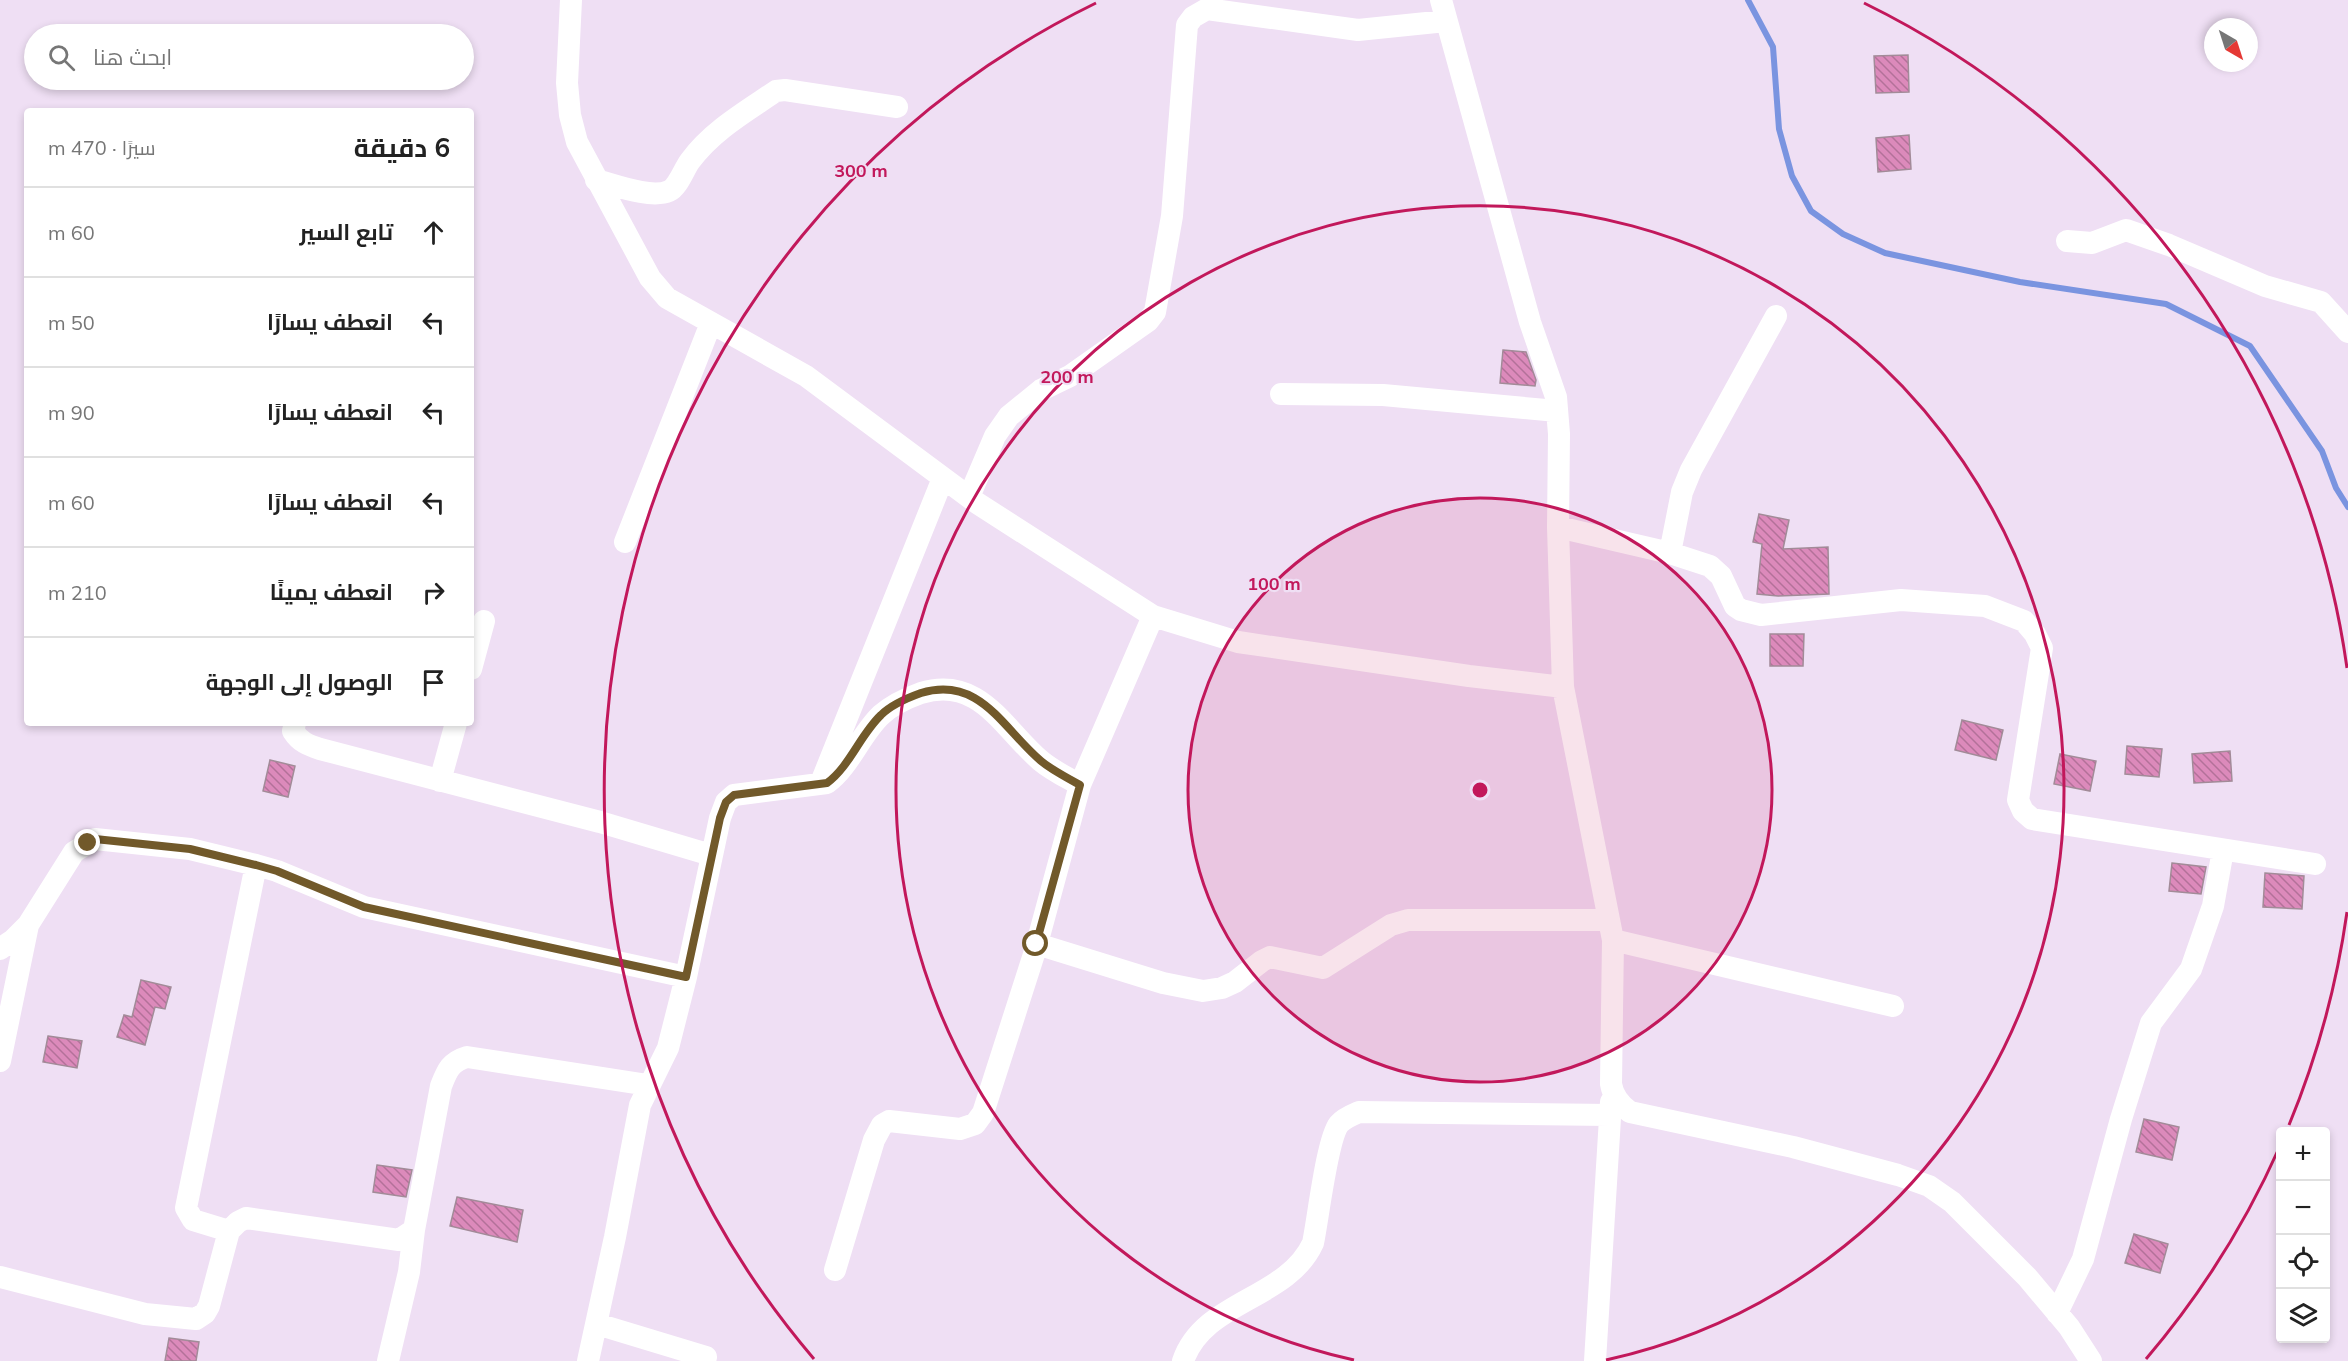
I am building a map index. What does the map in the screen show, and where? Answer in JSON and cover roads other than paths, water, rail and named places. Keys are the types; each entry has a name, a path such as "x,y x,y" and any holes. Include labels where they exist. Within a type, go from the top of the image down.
{"street":[{"path":"571,0 567,83 570,115 577,142 656,288 667,298 806,376 969,497 1153,616 1238,642 1469,676 1563,687"},
{"path":"969,497 995,436 1010,416 1041,390 1070,376 1148,321 1155,312 1172,216 1186,35 1194,8 1264,15 1334,28 1358,30 1443,10 1530,322 1552,382 1557,411 1563,687 1611,930 1612,1092 1595,1361"},
{"path":"596,180 647,193 667,192 674,186 705,143 722,127 776,91 785,90 897,107"},
{"path":"2067,241 2092,243 2126,230 2169,245 2265,285 2321,302 2348,332"},
{"path":"1670,553 1682,492 1691,470 1776,316"},
{"path":"625,543 711,323"},
{"path":"1281,393 1383,395 1557,411"},
{"path":"820,785 943,478"},
{"path":"1558,527 1670,553 1710,566 1721,576 1735,606 1761,615 1901,600 1985,606 2024,621 2035,634 2042,648 2018,800 2023,811 2032,819 2315,864"},
{"path":"835,1270 874,1140 882,1125 889,1121 960,1130 975,1124 983,1113 1036,944 1080,785 1153,616"},
{"path":"474,658 484,621"},
{"path":"588,1361 640,1105 668,1048 686,977 711,855 726,802 734,795 827,783 836,777 869,728 883,713 907,698 932,690 955,690 971,694 1042,762 1080,785"},
{"path":"294,726 293,731 307,745 600,822 711,855"},
{"path":"440,781 455,726"},
{"path":"0,949 28,925 74,852 95,839 190,849 277,871 364,907 686,977"},
{"path":"2057,1313 2083,1259 2121,1119 2151,1023 2190,969 2213,906 2223,850"},
{"path":"230,1231 193,1220 186,1208 256,865"},
{"path":"1036,944 1163,983 1203,991 1222,988 1235,982 1270,957 1323,968 1391,925 1408,920 1611,930 1893,1006"},
{"path":"0,1061 28,925"},
{"path":"388,1361 410,1272 414,1230 441,1086 448,1068 456,1060 467,1057 648,1085"},
{"path":"1612,1092 1622,1106 1630,1112 1793,1147 1898,1175 1929,1186 1960,1210 2027,1276 2091,1361"},
{"path":"1183,1361 1199,1331 1284,1280 1307,1256 1313,1243 1331,1146 1338,1125 1347,1117 1359,1112 1610,1115"},
{"path":"0,1277 145,1314 196,1319 205,1313 209,1306 230,1231 238,1222 252,1217 399,1239 414,1230"},
{"path":"597,1324 706,1357"}],"waterway":[{"path":"1748,0 1773,47 1779,129 1792,176 1811,211 1843,234 1885,253 2020,282 2166,304 2250,346 2322,451 2336,488 2348,507"}]}
